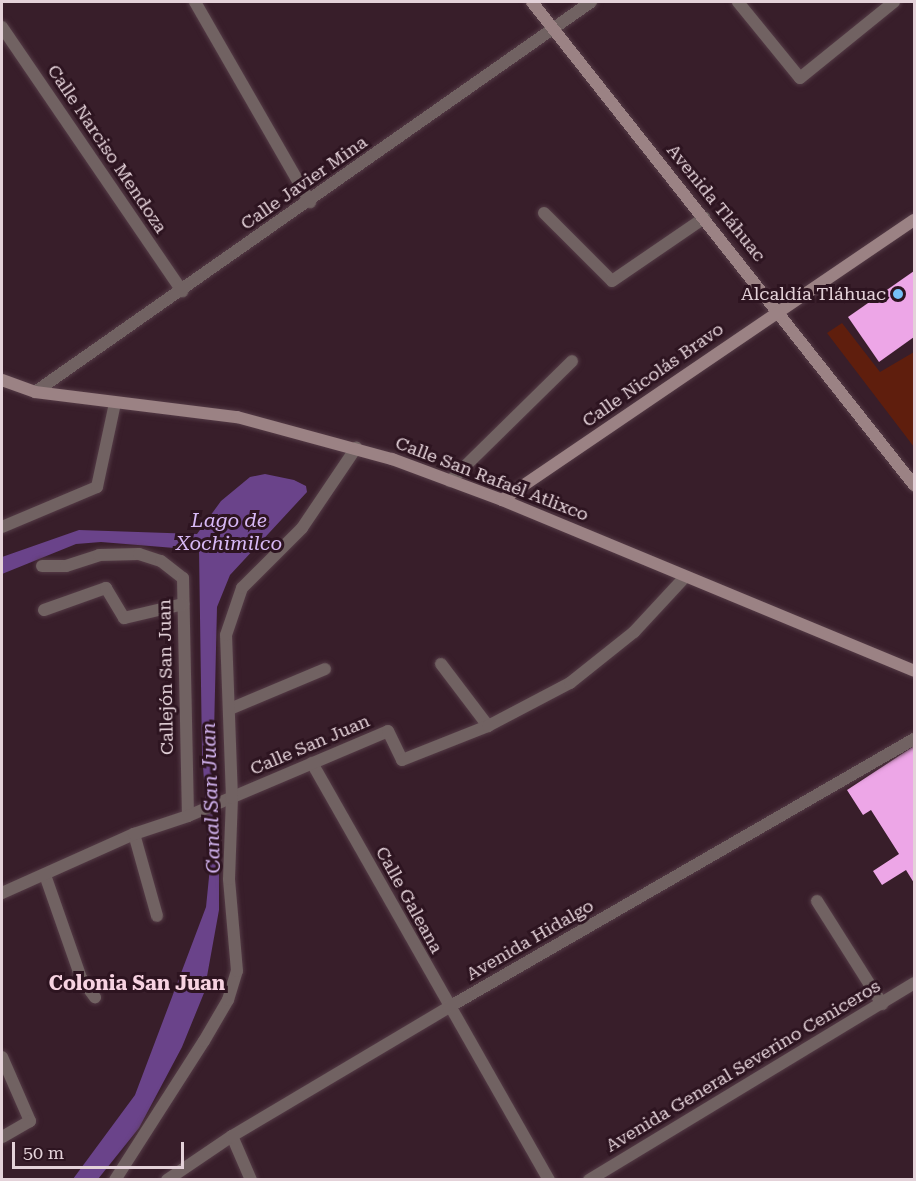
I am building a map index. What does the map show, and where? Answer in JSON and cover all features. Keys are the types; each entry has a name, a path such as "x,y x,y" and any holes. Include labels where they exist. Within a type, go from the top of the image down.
{"street":[{"path":"195,2 310,202"},
{"name":"Avenida Tláhuac","path":"532,2 552,30 780,309 915,484"},
{"name":"Calle Javier Mina","path":"35,392 310,202 591,2"},
{"path":"738,2 800,78 894,2"},
{"name":"Calle Narciso Mendoza","path":"2,27 182,291"},
{"path":"544,213 612,281 704,218"},
{"name":"Calle Nicolás Bravo","path":"502,500 780,309 915,220"},
{"path":"450,481 572,361"},
{"name":"Calle San Rafaél Atlixco","path":"2,380 35,392 116,404 237,417 356,448 502,500 915,672"},
{"path":"2,527 97,487 116,404"},
{"path":"116,1179 228,1000 237,971 229,879 232,798 227,737 230,709 226,635 242,588 302,528 356,448"},
{"name":"Callejón San Juan","path":"42,566 66,566 99,555 139,554 161,561 183,578 188,816"},
{"name":"Calle San Juan","path":"2,892 134,834 188,816 388,731 402,760 488,726 570,683 634,632 685,577"},
{"path":"44,610 106,588 124,618 183,604"},
{"path":"441,664 488,726"},
{"path":"230,709 325,669"},
{"name":"Avenida Hidalgo","path":"167,1179 232,1136 449,1007 915,739"},
{"name":"Calle Galeana","path":"312,763 549,1179"},
{"path":"134,834 157,916"},
{"path":"45,875 81,978 95,997"},
{"path":"817,901 882,1004"},
{"name":"Avenida General Severino Ceniceros","path":"589,1179 915,983"},
{"path":"2,1057 30,1121 2,1137"},
{"path":"232,1136 251,1179"}],"shaded area":[{"path":"842,323 880,372 914,352 914,447 827,333"}],"water":[{"name":"Lago de Xochimilco","path":"265,474 294,480 306,486 307,492 230,575 217,607 213,775 219,845 219,910 204,993 182,1047 139,1128 98,1179 73,1179 135,1095 206,907 210,867 202,752 199,550 101,542 76,544 2,574 2,557 79,530 197,534 221,501 250,477"}],"building":[{"name":"Alcaldía Tláhuac","path":"914,271 914,337 879,362 848,317"},
{"path":"914,746 914,883 906,870 882,885 873,871 899,854 871,810 863,815 847,790"}],"place":[{"name":"Alcaldía Tláhuac","path":"898,294"}],"district":[{"name":"Colonia San Juan","path":"137,983"}],"water label":[{"name":"Canal San Juan","path":"211,798"}]}
